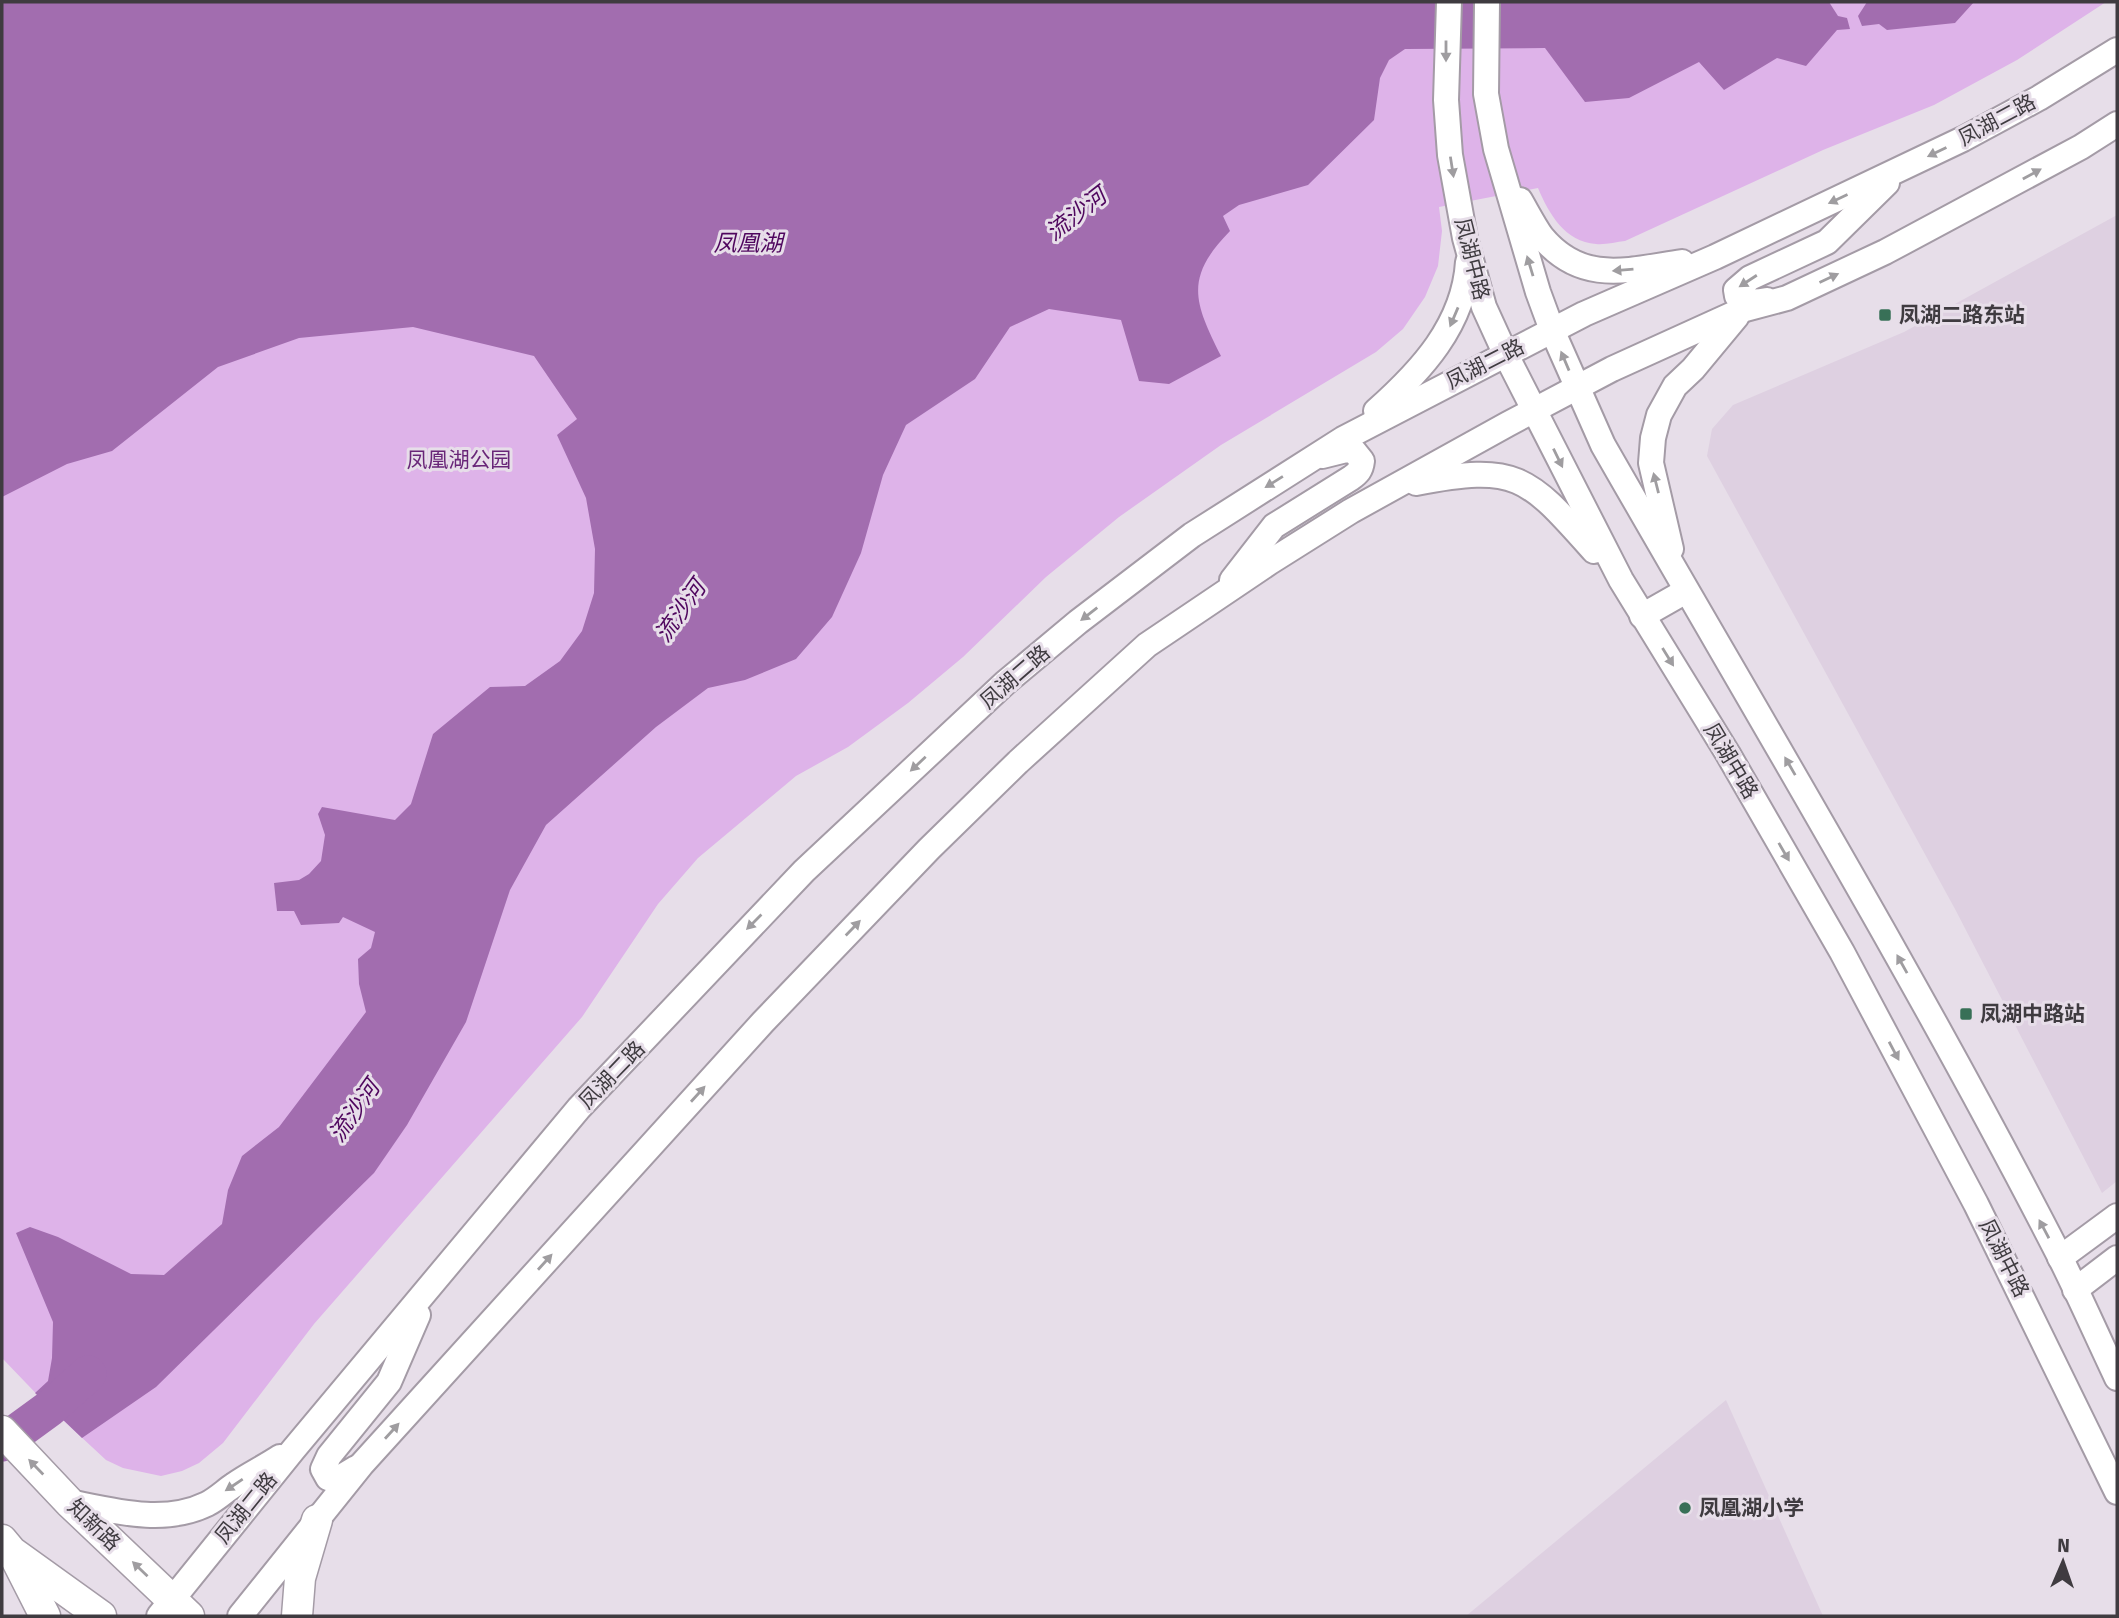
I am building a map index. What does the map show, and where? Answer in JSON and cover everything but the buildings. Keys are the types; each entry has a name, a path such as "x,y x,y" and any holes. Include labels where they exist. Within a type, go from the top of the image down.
{"main road":[{"name":"知新路","path":"2,1432 173,1611"},
{"path":"296,1616 300,1578 317,1520"},
{"path":"7,1546 45,1616"},
{"path":"7,1546 101,1616"}],"street":[{"name":"凤湖中路","path":"1448,2 1446,100 1450,155 1484,307 1504,354 1621,580 1728,754 1842,952 1982,1215 2117,1492"},
{"path":"1487,2 1486,94 1502,173 1538,292 1577,390 1603,445 1880,924 2060,1258 2117,1378"},
{"name":"凤湖二路","path":"173,1611 293,1450 579,1108 737,939 804,872 1005,683 1078,622 1192,535 1343,439 1552,330 1715,257 1963,139 2039,98 2110,54"},
{"path":"240,1616 362,1464 763,1022 929,849 1018,762 1147,645 1310,536 1391,488 1612,369 1742,310 1787,298 1885,252 1997,194 2117,124"},
{"path":"1787,298 1755,302 1743,300 1737,296 1736,290 1750,278 1827,242 1900,170"},
{"path":"1502,173 1541,236 1571,263 1590,270 1606,271 1715,257"},
{"path":"1343,439 1404,386 1445,336 1463,293 1468,272 1469,253 1459,203"},
{"path":"1681,582 1651,463 1653,438 1659,415 1675,386 1693,369 1742,310"},
{"path":"1219,597 1274,526 1351,478 1362,467 1362,461 1354,451 1346,450 1310,459"},
{"path":"1391,488 1460,474 1509,477 1531,486 1550,502 1621,580"},
{"path":"1642,616 1681,582"},
{"path":"2060,1258 2117,1216"},
{"path":"2075,1290 2117,1258"},
{"path":"362,1464 336,1480 328,1478 323,1469 329,1456 389,1382 430,1288"},
{"path":"69,1502 144,1515 164,1515 191,1510 209,1503 293,1450"}],"shaded area":[{"path":"2117,215 2117,1181 2102,1193 1955,909 1707,456 1712,429 1733,405 1904,332"},
{"name":"凤凰湖小学","path":"1726,1400 1823,1616 1466,1616"}],"green space":[{"name":"凤凰湖公园","path":"2,2 2106,2 2017,60 1934,105 1823,150 1625,241 1596,244 1575,238 1553,217 1538,188 1439,207 1442,231 1438,266 1425,297 1403,329 1376,352 1221,445 1119,517 1046,577 963,657 908,703 848,747 796,776 698,858 658,904 582,1017 314,1324 223,1443 199,1463 161,1476 123,1468 106,1460 2,1358"}],"water":[{"name":"凤凰湖","path":"2,2 1829,2 1838,16 1847,18 1850,29 1837,30 1806,66 1777,58 1724,90 1699,62 1629,98 1585,102 1545,48 1405,49 1389,60 1380,78 1374,120 1308,185 1239,205 1223,216 1230,231 1205,263 1198,291 1205,320 1221,356 1169,384 1139,381 1121,320 1049,309 1010,327 975,379 906,425 883,475 861,553 832,617 796,659 745,680 708,688 656,727 546,825 510,890 466,1022 407,1125 374,1173 156,1387 82,1438 35,1393 48,1381 53,1322 16,1233 30,1227 58,1237 131,1274 164,1275 222,1224 228,1190 242,1156 279,1127 366,1012 359,984 358,959 371,948 375,932 343,917 339,923 301,925 294,911 277,911 274,883 299,880 321,861 325,835 318,814 322,807 395,820 411,804 433,734 490,687 525,686 560,661 582,631 594,593 595,549 586,498 557,435 577,419 534,356 413,327 299,338 218,367 112,451 67,464 2,497"},
{"path":"1867,2 1974,2 1955,23 1887,30 1879,24 1862,26 1858,16"}],"waterway":[{"name":"流沙河","path":"2,1443 50,1408 88,1374"}],"place":[{"name":"凤湖二路东站","path":"1885,315"},
{"name":"凤湖中路站","path":"1966,1014"},
{"name":"凤凰湖小学","path":"1685,1508"}]}
